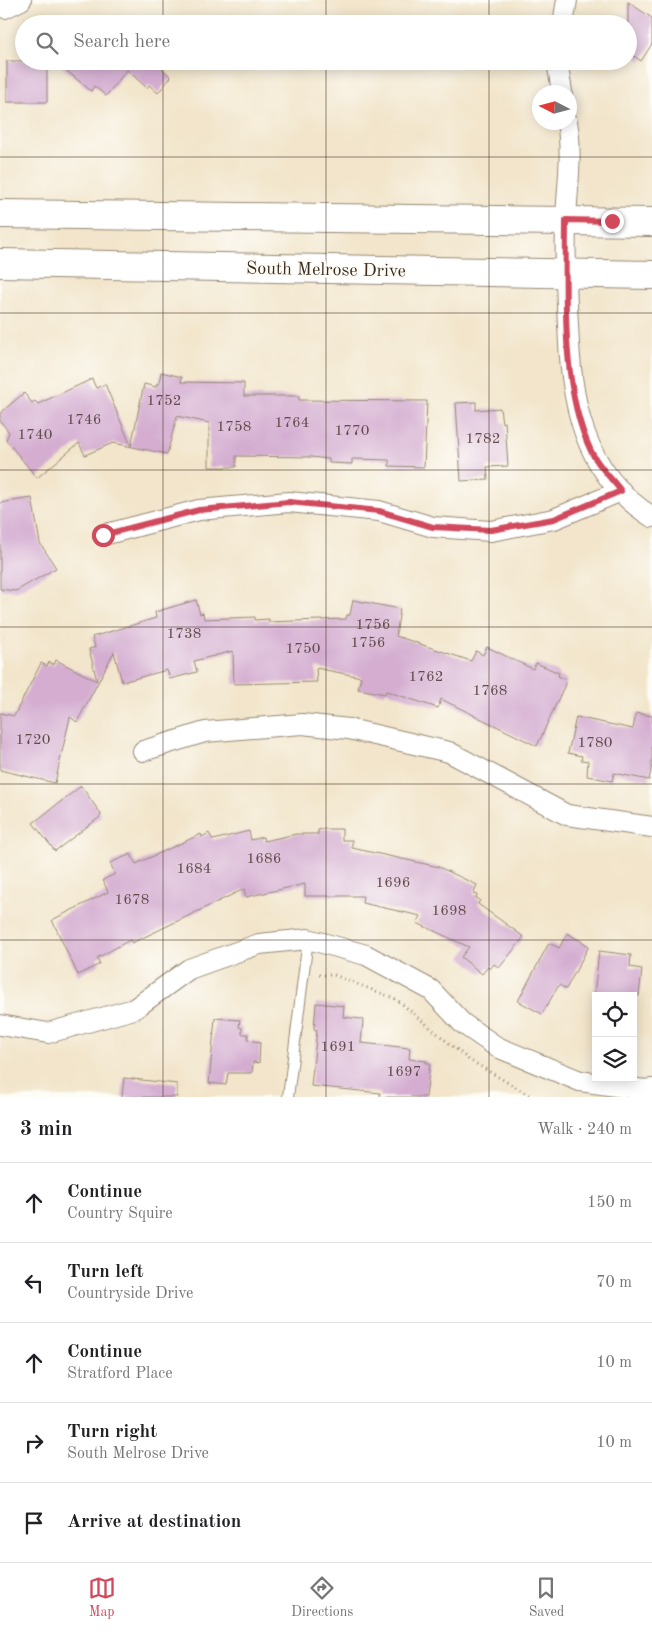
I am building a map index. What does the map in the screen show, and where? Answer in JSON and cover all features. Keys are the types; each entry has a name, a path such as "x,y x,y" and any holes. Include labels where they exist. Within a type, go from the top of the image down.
{"main road":[{"path":"0,214 652,222"},
{"name":"South Melrose Drive","path":"0,263 652,275"}],"street":[{"path":"0,7 5,8 21,0"},
{"path":"565,15 568,0"},
{"path":"558,70 561,85"},
{"path":"568,130 570,139 566,220 566,273 570,370 581,426 592,453 621,491 652,517"},
{"path":"103,535 199,510 289,502 379,511 433,527 491,530 554,519 621,491"},
{"path":"143,751 205,732 302,724 349,729 448,752 567,815 652,827"},
{"path":"0,1025 48,1033 134,1009 189,969 259,944 308,939 366,955 431,990 462,1023 497,1047 580,1081 645,1090 652,1089"}],"lane":[{"path":"288,1097 308,939"}],"path":[{"path":"303,975 334,975 396,999 468,1059 532,1097"}],"building":[{"path":"628,2 652,18 652,44 641,61 637,58 637,15 628,15"},
{"path":"7,61 15,61 15,70 47,70 47,102 7,102"},
{"path":"66,70 127,70 106,96 94,86 91,91"},
{"path":"127,70 163,70 171,77 158,93 149,85 147,88"},
{"path":"161,372 182,377 181,382 244,383 244,396 299,396 299,400 427,401 424,467 389,466 389,460 352,459 352,464 329,463 329,459 311,457 236,456 236,467 209,467 209,423 177,416 167,454 113,443 85,455 79,443 37,478 6,440 9,432 0,421 0,413 24,393 32,403 35,401 38,404 92,379 96,388 105,384 131,446 144,384 156,387 157,383 159,384"},
{"path":"476,402 476,410 500,408 502,423 505,422 508,466 487,467 488,479 461,481 456,403"},
{"path":"32,498 40,543 56,568 16,591 0,589 0,503"},
{"path":"196,600 200,614 203,613 204,619 255,617 255,620 269,619 269,622 346,619 347,615 350,615 353,600 400,609 396,636 471,661 476,651 483,655 487,647 533,669 536,663 559,673 558,676 567,680 537,746 441,699 438,708 386,691 385,694 358,689 361,677 316,668 317,682 234,684 233,651 194,661 197,672 170,679 167,670 122,682 114,652 77,722 70,717 55,783 0,770 0,713 14,716 41,663 47,666 49,662 54,665 56,660 97,681 89,649 95,647 92,637 156,618 155,612"},
{"path":"636,713 652,716 652,766 649,780 614,773 612,781 587,776 588,761 581,760 582,756 568,753 576,717 633,729"},
{"path":"81,786 101,814 100,817 55,851 33,823"},
{"path":"342,829 342,840 352,840 352,848 439,867 477,885 473,894 477,895 476,898 480,900 478,904 524,937 499,968 494,964 490,969 488,967 482,974 461,957 469,947 417,923 421,916 362,903 363,896 305,896 305,884 246,897 244,889 132,943 130,940 97,958 100,964 78,975 52,920 108,892 103,880 115,874 110,863 131,854 136,864 201,834 202,837 209,833 213,840 249,831 251,840 263,837 264,841 296,834 318,834 318,830"},
{"path":"567,933 589,946 566,989 559,985 542,1014 518,1001 549,943 559,948"},
{"path":"599,951 631,955 630,967 642,969 639,996 637,996 637,992 594,992"},
{"path":"316,1003 344,1006 343,1017 362,1019 361,1043 410,1048 409,1059 430,1063 426,1097 380,1097 380,1093 311,1086 317,1030 314,1029"},
{"path":"215,1018 240,1020 239,1027 242,1028 242,1034 248,1034 248,1040 260,1042 259,1063 253,1062 252,1073 228,1073 226,1085 209,1083"},
{"path":"124,1078 177,1084 177,1097 122,1097"}],"route":[{"path":"103,535 199,510 289,502 379,511 433,527 491,530 554,519 621,491 592,453 581,426 570,370 567,315 566,220 612,221"}]}
